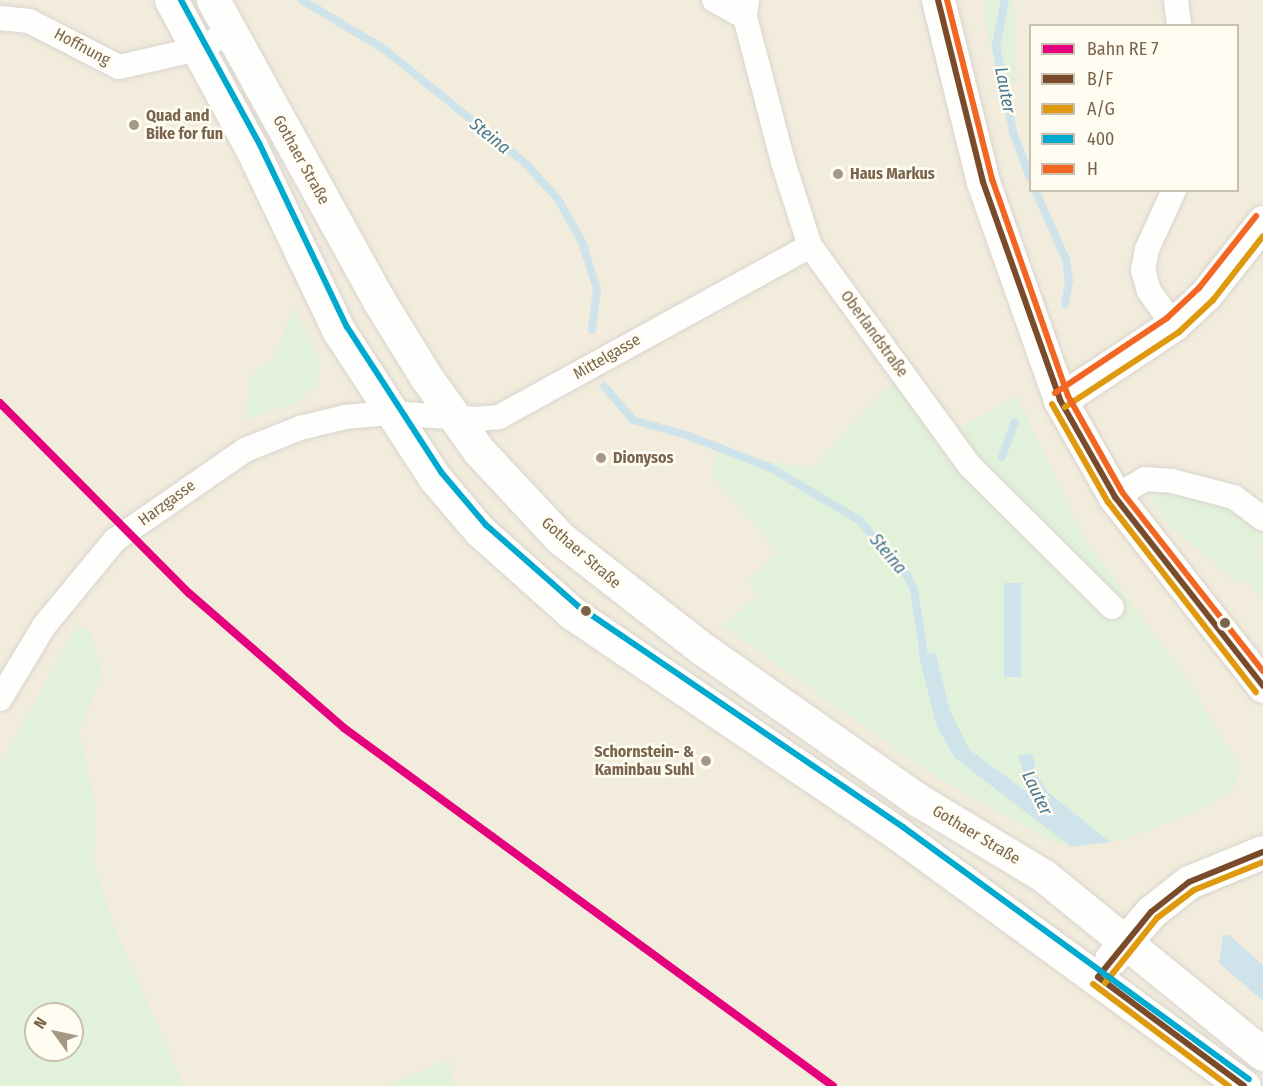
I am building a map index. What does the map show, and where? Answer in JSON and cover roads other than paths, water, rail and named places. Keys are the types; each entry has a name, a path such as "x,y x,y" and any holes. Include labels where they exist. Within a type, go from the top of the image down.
{"main road":[{"path":"171,0 298,240 339,331 390,413 434,477 480,531 572,613 898,834 1098,977 1244,1086"},
{"name":"Gothaer Straße","path":"213,0 378,299 454,418 501,477 560,538 624,591 918,800 1044,876 1263,1054"},
{"path":"938,0 983,182 1060,400 1115,497 1263,686"},
{"path":"1060,400 1173,325 1206,294 1263,222"},
{"path":"1098,977 1125,941 1151,912 1190,882 1263,852"}],"street":[{"path":"714,0 746,9"},
{"path":"1176,0 1179,24"},
{"name":"Oberlandstraße","path":"746,9 783,162 810,246 970,466 1112,607"},
{"name":"Hoffnung","path":"0,18 29,21 119,67 198,49 232,33"},
{"path":"1173,192 1147,249 1143,270 1149,291 1173,325"},
{"name":"Mittelgasse","path":"390,413 454,418 499,417 719,293 810,246"},
{"name":"Harzgasse","path":"2,690 44,626 115,540 190,486 245,450 300,428 345,417 390,413"},
{"path":"1115,497 1145,479 1172,481 1234,497 1263,519"}],"water":[{"path":"1004,583 1021,583 1021,677 1004,677"},
{"path":"918,652 936,654 950,711 970,750 1031,795 1018,755 1033,754 1036,774 1049,793 1110,842 1071,847 954,757 936,724"},
{"path":"1223,935 1229,935 1263,965 1263,1001 1219,963"}],"waterway":[{"name":"Steina","path":"302,0 384,49 526,164 558,199 582,242 597,289 592,330"},
{"name":"Lauter","path":"1005,0 996,46 1013,132 1029,175"},
{"name":"Lauter","path":"1036,192 1066,260 1069,281 1065,304"},
{"name":"Steina","path":"604,386 633,420 689,436 769,467 859,520 907,575 914,590 925,662"},
{"name":"Lauter","path":"1002,457 1015,422"}],"place":[{"name":"Quad and Bike for fun","path":"134,125"},
{"name":"Haus Markus","path":"838,174"},
{"name":"Dionysos","path":"601,458"},
{"name":"Schornstein- & Kaminbau Suhl","path":"706,761"}]}
